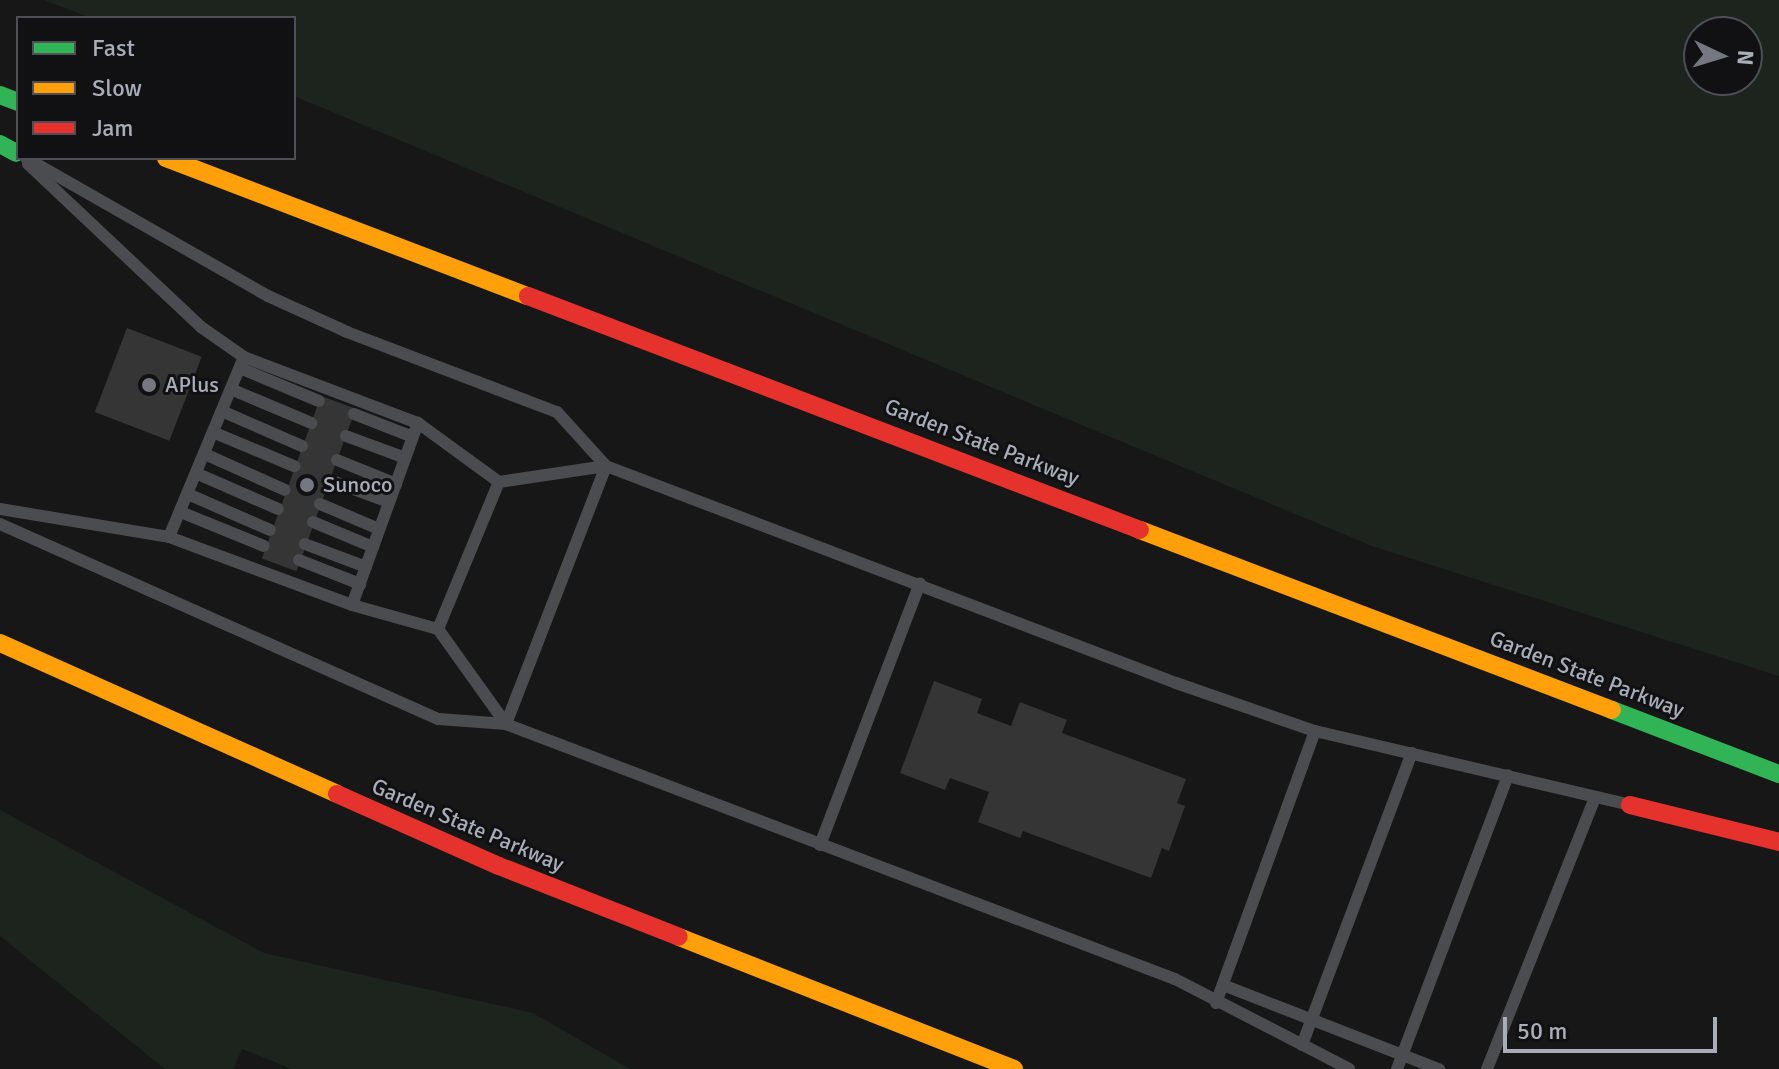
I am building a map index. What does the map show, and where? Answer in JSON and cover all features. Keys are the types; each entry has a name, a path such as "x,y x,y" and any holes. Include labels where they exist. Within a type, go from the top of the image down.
{"highway":[{"name":"Garden State Parkway","path":"171,160 1779,774"},
{"name":"Garden State Parkway","path":"0,643 499,866 1014,1069"},
{"path":"1630,805 1779,842"}],"lane":[{"path":"22,160 243,363 319,401"},
{"path":"28,160 108,200 268,296 347,332 557,412 606,466 1176,683 1315,731 1630,805"},
{"path":"169,537 183,513 243,363"},
{"path":"243,363 418,423 499,482 606,466"},
{"path":"233,390 311,423"},
{"path":"224,412 302,446"},
{"path":"354,414 413,437"},
{"path":"352,605 418,423"},
{"path":"215,433 294,466"},
{"path":"346,436 405,458"},
{"path":"207,455 285,490"},
{"path":"337,460 396,484"},
{"path":"506,724 606,466"},
{"path":"198,474 278,509"},
{"path":"329,480 389,502"},
{"path":"438,629 499,482"},
{"path":"190,495 270,530"},
{"path":"320,504 379,529"},
{"path":"0,509 169,537 352,605 438,629 506,724"},
{"path":"183,513 264,546"},
{"path":"313,522 373,547"},
{"path":"0,524 439,719 506,724 1175,979 1216,1003 1349,1069"},
{"path":"305,544 366,567"},
{"path":"299,560 360,584"},
{"path":"820,845 920,583"},
{"path":"1216,1003 1315,731"},
{"path":"1302,1045 1412,753"},
{"path":"1397,1069 1508,775"},
{"path":"1487,1069 1595,798"},
{"path":"1223,985 1439,1069"}],"shaded area":[{"path":"44,0 1779,0 1779,676 1372,546 296,97 296,16 86,16"},
{"path":"0,810 264,953 533,1013 630,1069 292,1069 242,1049 233,1069 165,1069 0,936"}],"building":[{"name":"APlus","path":"127,328 202,357 169,441 95,412"},
{"name":"Sunoco","path":"321,396 356,409 297,571 262,559"},
{"path":"934,681 982,699 977,713 1011,726 1020,702 1067,720 1062,733 1186,779 1177,803 1185,806 1169,851 1162,848 1151,878 1023,831 1020,838 978,822 989,792 950,778 945,790 900,773"}],"traffic: fast":[{"path":"0,95 16,101"},
{"path":"0,144 16,153"},
{"path":"1612,710 1779,774"}],"traffic: slow":[{"path":"171,160 528,296"},
{"path":"1140,530 1612,710"},
{"path":"0,643 337,794"},
{"path":"679,937 1014,1069"}],"traffic: jam":[{"path":"528,296 1140,530"},
{"path":"337,794 499,866 679,937"},
{"path":"1630,805 1779,842"}],"place":[{"name":"APlus","path":"149,385"},
{"name":"Sunoco","path":"307,485"}]}
